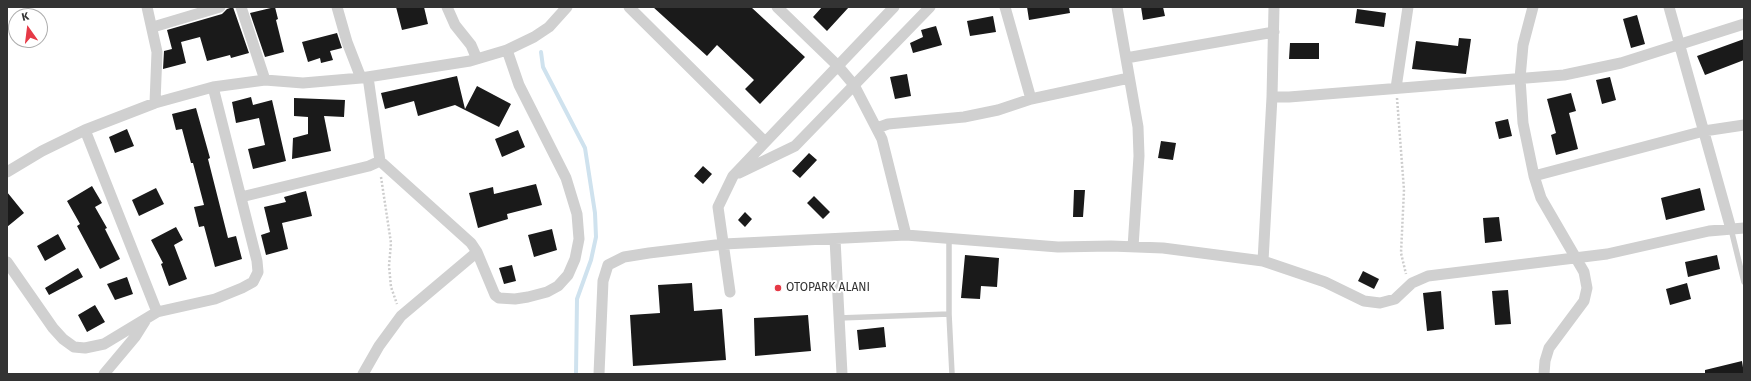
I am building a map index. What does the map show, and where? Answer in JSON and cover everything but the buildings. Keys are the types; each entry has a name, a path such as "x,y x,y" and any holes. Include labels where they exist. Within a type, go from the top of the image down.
{"street":[{"path":"147,7 153,27 157,52 155,103"},
{"path":"153,27 220,7"},
{"path":"241,7 265,80"},
{"path":"337,7 347,42 365,78 380,161 462,235 477,252 495,295 499,298 515,299 547,292 558,286 568,275 575,259 579,239 577,214 566,178 519,84 507,50"},
{"path":"448,7 455,25 472,45 477,58"},
{"path":"7,172 42,151 86,130 155,103 212,86 265,80 303,83 365,78 477,58 507,50 534,37 549,27 567,7"},
{"path":"629,7 765,142"},
{"path":"777,7 838,66 854,85 882,139 906,235"},
{"path":"730,292 718,207 733,176 894,7"},
{"path":"733,176 795,146 930,7"},
{"path":"1006,7 1031,99"},
{"path":"1117,7 1138,128 1133,247"},
{"path":"1263,261 1272,97 1274,7"},
{"path":"1396,88 1408,7"},
{"path":"1533,7 1523,45 1520,78 1523,123 1540,198 1584,272 1587,288 1584,301 1549,348 1545,361 1544,374"},
{"path":"1669,7 1731,229"},
{"path":"1272,97 1289,97 1564,75 1622,64 1744,24"},
{"path":"1126,58 1274,32"},
{"path":"877,128 888,124 964,117 998,110 1031,99 1129,78"},
{"path":"7,262 53,328 63,339 74,346 85,348 104,344 157,312 215,299 253,282 258,272 258,261 212,86"},
{"path":"1534,176 1704,131 1744,125"},
{"path":"86,130 157,312"},
{"path":"241,197 369,166 380,161"},
{"path":"599,374 603,281 608,265 624,257 724,244 906,235 1058,247 1163,248 1263,261 1325,282 1371,303 1380,303 1394,299 1412,283 1428,276 1607,254 1709,231 1744,228"},
{"path":"835,239 842,374"},
{"path":"362,374 379,346 401,316 477,252"},
{"path":"104,374 135,337 147,318"}],"lane":[{"path":"1731,229 1744,282"},
{"path":"949,239 949,314 952,374"},
{"path":"839,318 949,314"}],"path":[{"path":"1396,88 1401,128 1404,190 1401,259 1405,271 1412,283"},
{"path":"380,161 391,243 389,266 391,288 401,316"}],"waterway":[{"path":"541,52 543,67 585,148 595,213 596,237 591,260 577,299 576,374"}],"place":[{"name":"OTOPARK ALANI","path":"778,288"}]}
